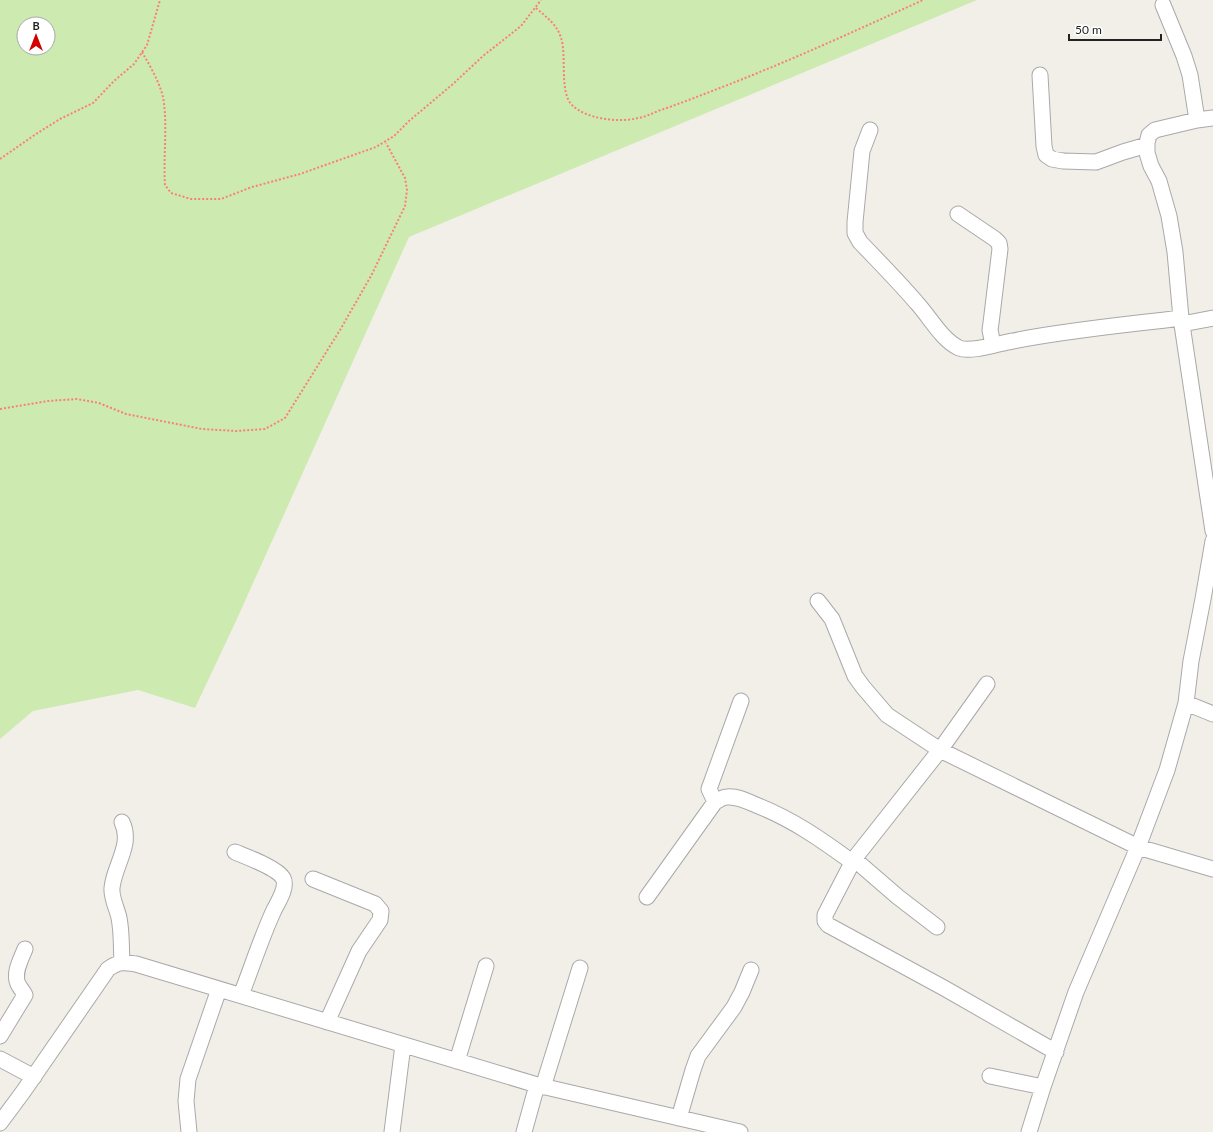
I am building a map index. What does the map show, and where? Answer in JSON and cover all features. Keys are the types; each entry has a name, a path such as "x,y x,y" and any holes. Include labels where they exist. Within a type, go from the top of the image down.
{"street":[{"path":"1163,5 1184,56 1190,75 1197,120"},
{"path":"1040,75 1044,146 1046,155 1052,159 1063,161 1096,162 1147,145"},
{"path":"1213,118 1197,120 1152,132 1147,139 1147,153 1149,160 1159,181 1170,216 1182,321 1213,532"},
{"path":"870,130 862,151 855,222 856,233 860,242 917,303 947,340 960,348 968,350 1056,333 1213,318"},
{"path":"958,214 999,243 1000,249 990,330 993,344"},
{"path":"1029,1132 1076,992 1138,847 1167,770 1186,703 1191,661 1213,541"},
{"path":"818,601 832,620 856,676 863,687 887,715 940,750 1138,847 1213,869"},
{"path":"987,684 940,750 853,860 825,915 825,921 828,925 944,988 1056,1052"},
{"path":"715,802 710,789 741,701"},
{"path":"1186,703 1213,714"},
{"path":"647,896 715,802 725,797 735,798 774,812 808,831 853,860 937,927"},
{"path":"122,822 125,828 124,851 113,880 112,889 120,926 122,962"},
{"path":"235,852 273,869 281,875 284,880 284,888 269,920 241,996"},
{"path":"313,879 375,904 381,911 380,920 359,951 327,1022"},
{"path":"0,1036 25,996 18,983 17,976 17,970 25,949"},
{"path":"0,1123 34,1078 108,969 116,963 122,962 136,964 540,1086 740,1132"},
{"path":"457,1061 486,966"},
{"path":"524,1132 580,968"},
{"path":"679,1118 698,1056 734,1007 751,970"},
{"path":"189,1132 186,1101 188,1080 219,989"},
{"path":"392,1132 403,1045"},
{"path":"0,1059 34,1078"},
{"path":"990,1076 1043,1087"}],"path":[{"path":"0,159 60,119 93,103 114,81 134,64 147,45 160,0"},
{"path":"142,52 154,74 163,97 164,185 171,193 191,199 221,199 252,187 300,174 344,157 376,147 394,136 483,56 521,26 541,0"},
{"path":"536,8 555,25 561,38 564,55 565,91 571,104 584,113 607,120 637,119 678,104 850,34 923,0"},
{"path":"0,409 48,401 77,399 99,403 126,414 202,429 236,431 265,429 285,418 340,330 371,276 405,206 408,190 405,178 386,143"}],"green space":[{"path":"0,0 977,0 409,237 236,621 195,708 138,690 33,711 0,739"}]}
